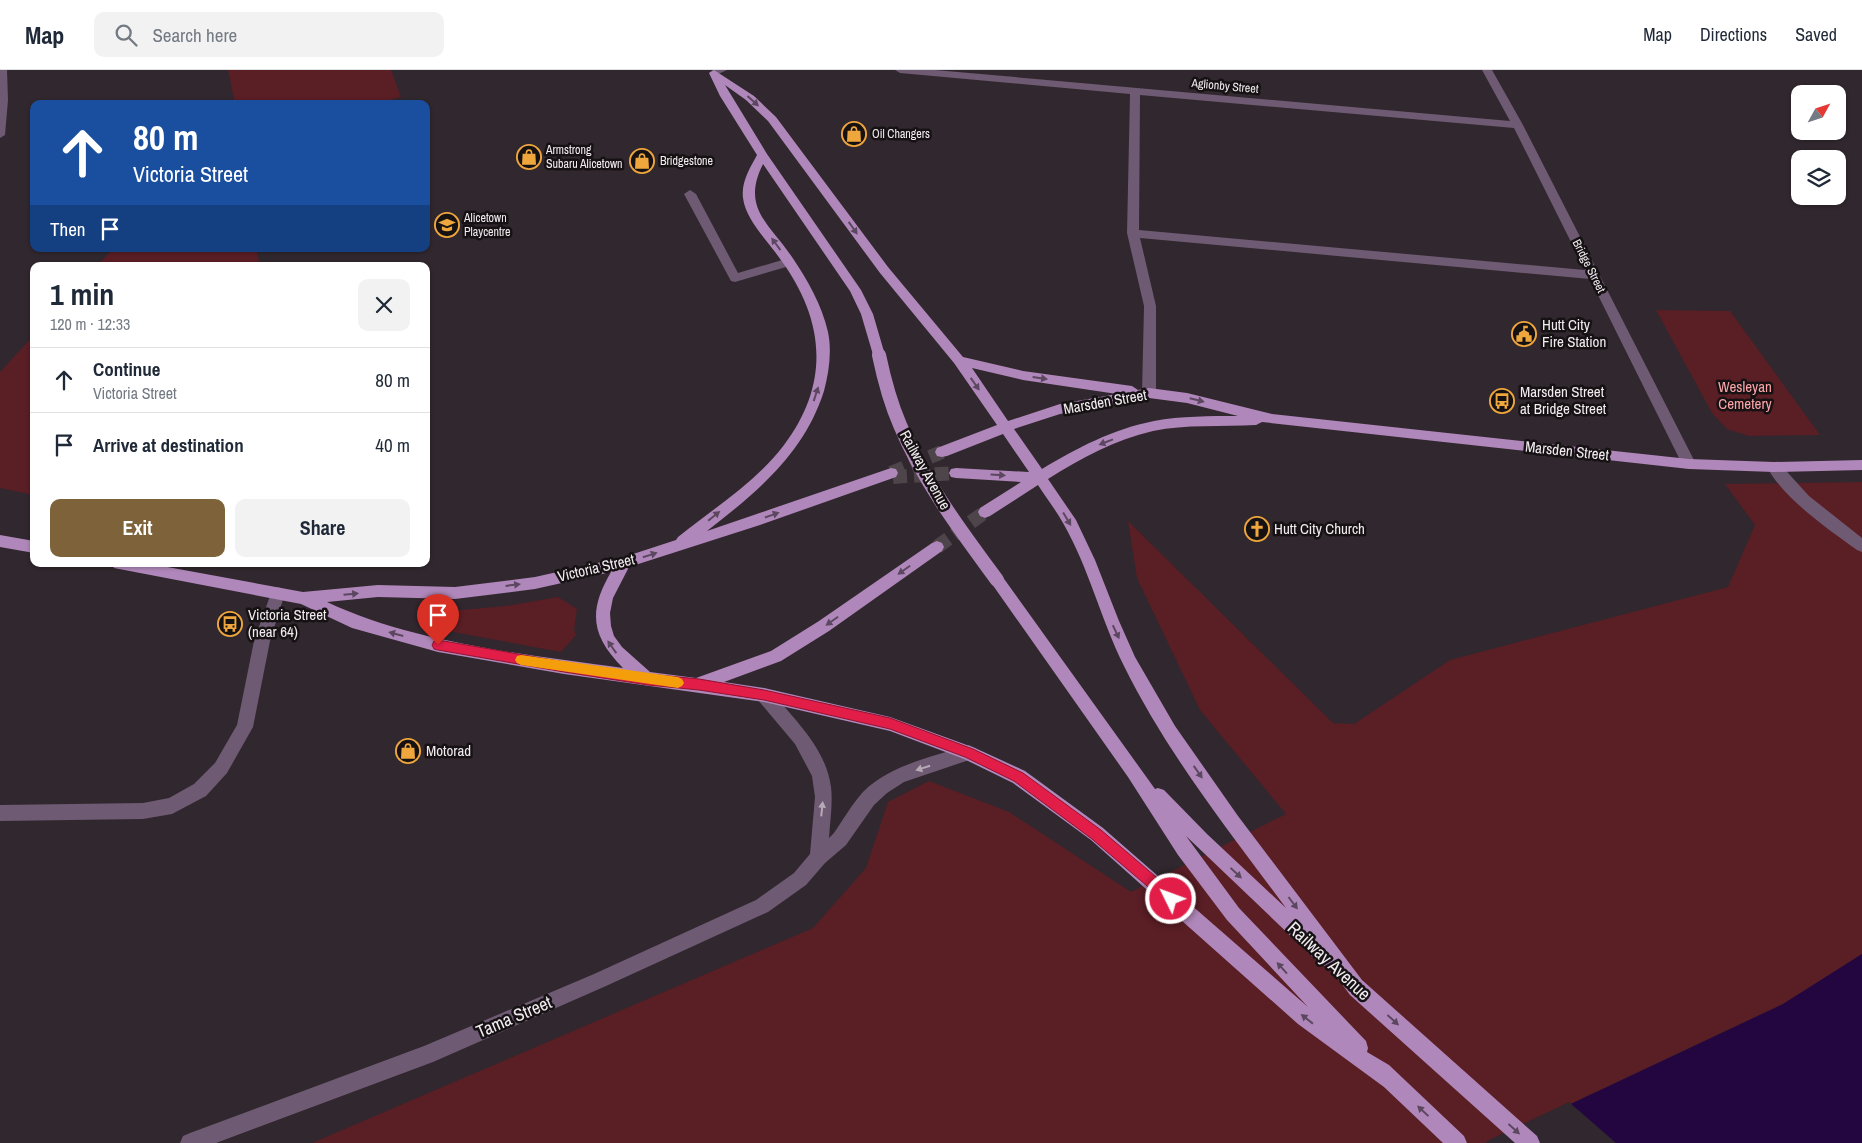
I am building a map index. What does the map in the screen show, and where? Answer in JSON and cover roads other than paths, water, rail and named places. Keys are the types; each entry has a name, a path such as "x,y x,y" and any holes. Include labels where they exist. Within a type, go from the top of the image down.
{"main road":[{"name":"Railway Avenue","path":"716,71 725,96 762,155 855,290 867,314 889,395 903,434 921,469 950,515 1134,772 1184,849 1233,914 1388,1079 1457,1143"},
{"path":"716,71 750,98 772,119 879,263 959,360 1069,520 1088,560 1111,621 1130,662 1158,712 1232,822 1357,988"},
{"path":"676,546 771,469 802,429 813,404 821,376 822,341 818,316 789,262 759,220 749,202 750,180 762,155"},
{"path":"959,360 990,370 1024,376 1148,393"},
{"name":"Marsden Street","path":"942,452 1005,427 1078,404 1148,393 1187,398 1272,419 1689,464 1774,467 1862,465"},
{"name":"Marsden Street","path":"985,512 1058,465 1131,432 1153,426 1272,419"},
{"path":"956,473 1040,478"},
{"name":"Victoria Street","path":"135,567 303,598 378,592 455,593 535,583 624,563 877,478 892,475"},
{"path":"0,541 30,546"},
{"path":"699,684 776,656 824,626 937,547"},
{"path":"624,563 603,602 602,618 605,636 625,663 648,680"},
{"name":"Victoria Street","path":"303,598 352,622 438,645 648,680 699,684 764,695 890,724 969,753 1019,777 1097,834 1305,1017 1388,1079"},
{"name":"Railway Avenue","path":"1134,772 1201,840 1357,988 1530,1143"}],"street":[{"path":"0,135 3,100 2,70"},
{"name":"Aglionby Street","path":"900,70 1518,125"},
{"name":"Bridge Street","path":"1487,70 1518,125 1689,464"},
{"path":"1135,90 1133,233 1150,306 1148,393"},
{"path":"690,194 735,278 789,262"},
{"path":"1133,233 1594,275"},
{"path":"1774,467 1808,506 1862,546"},
{"path":"0,814 143,811 172,806 200,790 220,768 245,727 262,641 278,594"},
{"path":"764,695 810,753 819,770 823,787 823,802 819,833 819,857"},
{"name":"Tama Street","path":"190,1143 426,1055 600,980 762,906 800,879 819,857 840,839 868,799 881,787 899,776 969,753"}],"tunnel":[{"path":"891,473 942,452"},
{"path":"893,477 956,473"},
{"path":"937,547 985,512"}],"place":[{"name":"Oil Changers","path":"854,134"},
{"name":"Armstrong Subaru Alicetown","path":"529,157"},
{"name":"Bridgestone","path":"642,161"},
{"name":"Alicetown Playcentre","path":"447,225"},
{"name":"Hutt City Fire Station","path":"1524,334"},
{"name":"Marsden Street at Bridge Street","path":"1502,401"},
{"name":"Hutt City Church","path":"1257,529"},
{"name":"Victoria Street (near 64)","path":"230,624"},
{"name":"Motorad","path":"408,751"}],"park label":[{"name":"Wesleyan Cemetery","path":"1745,396"}]}
